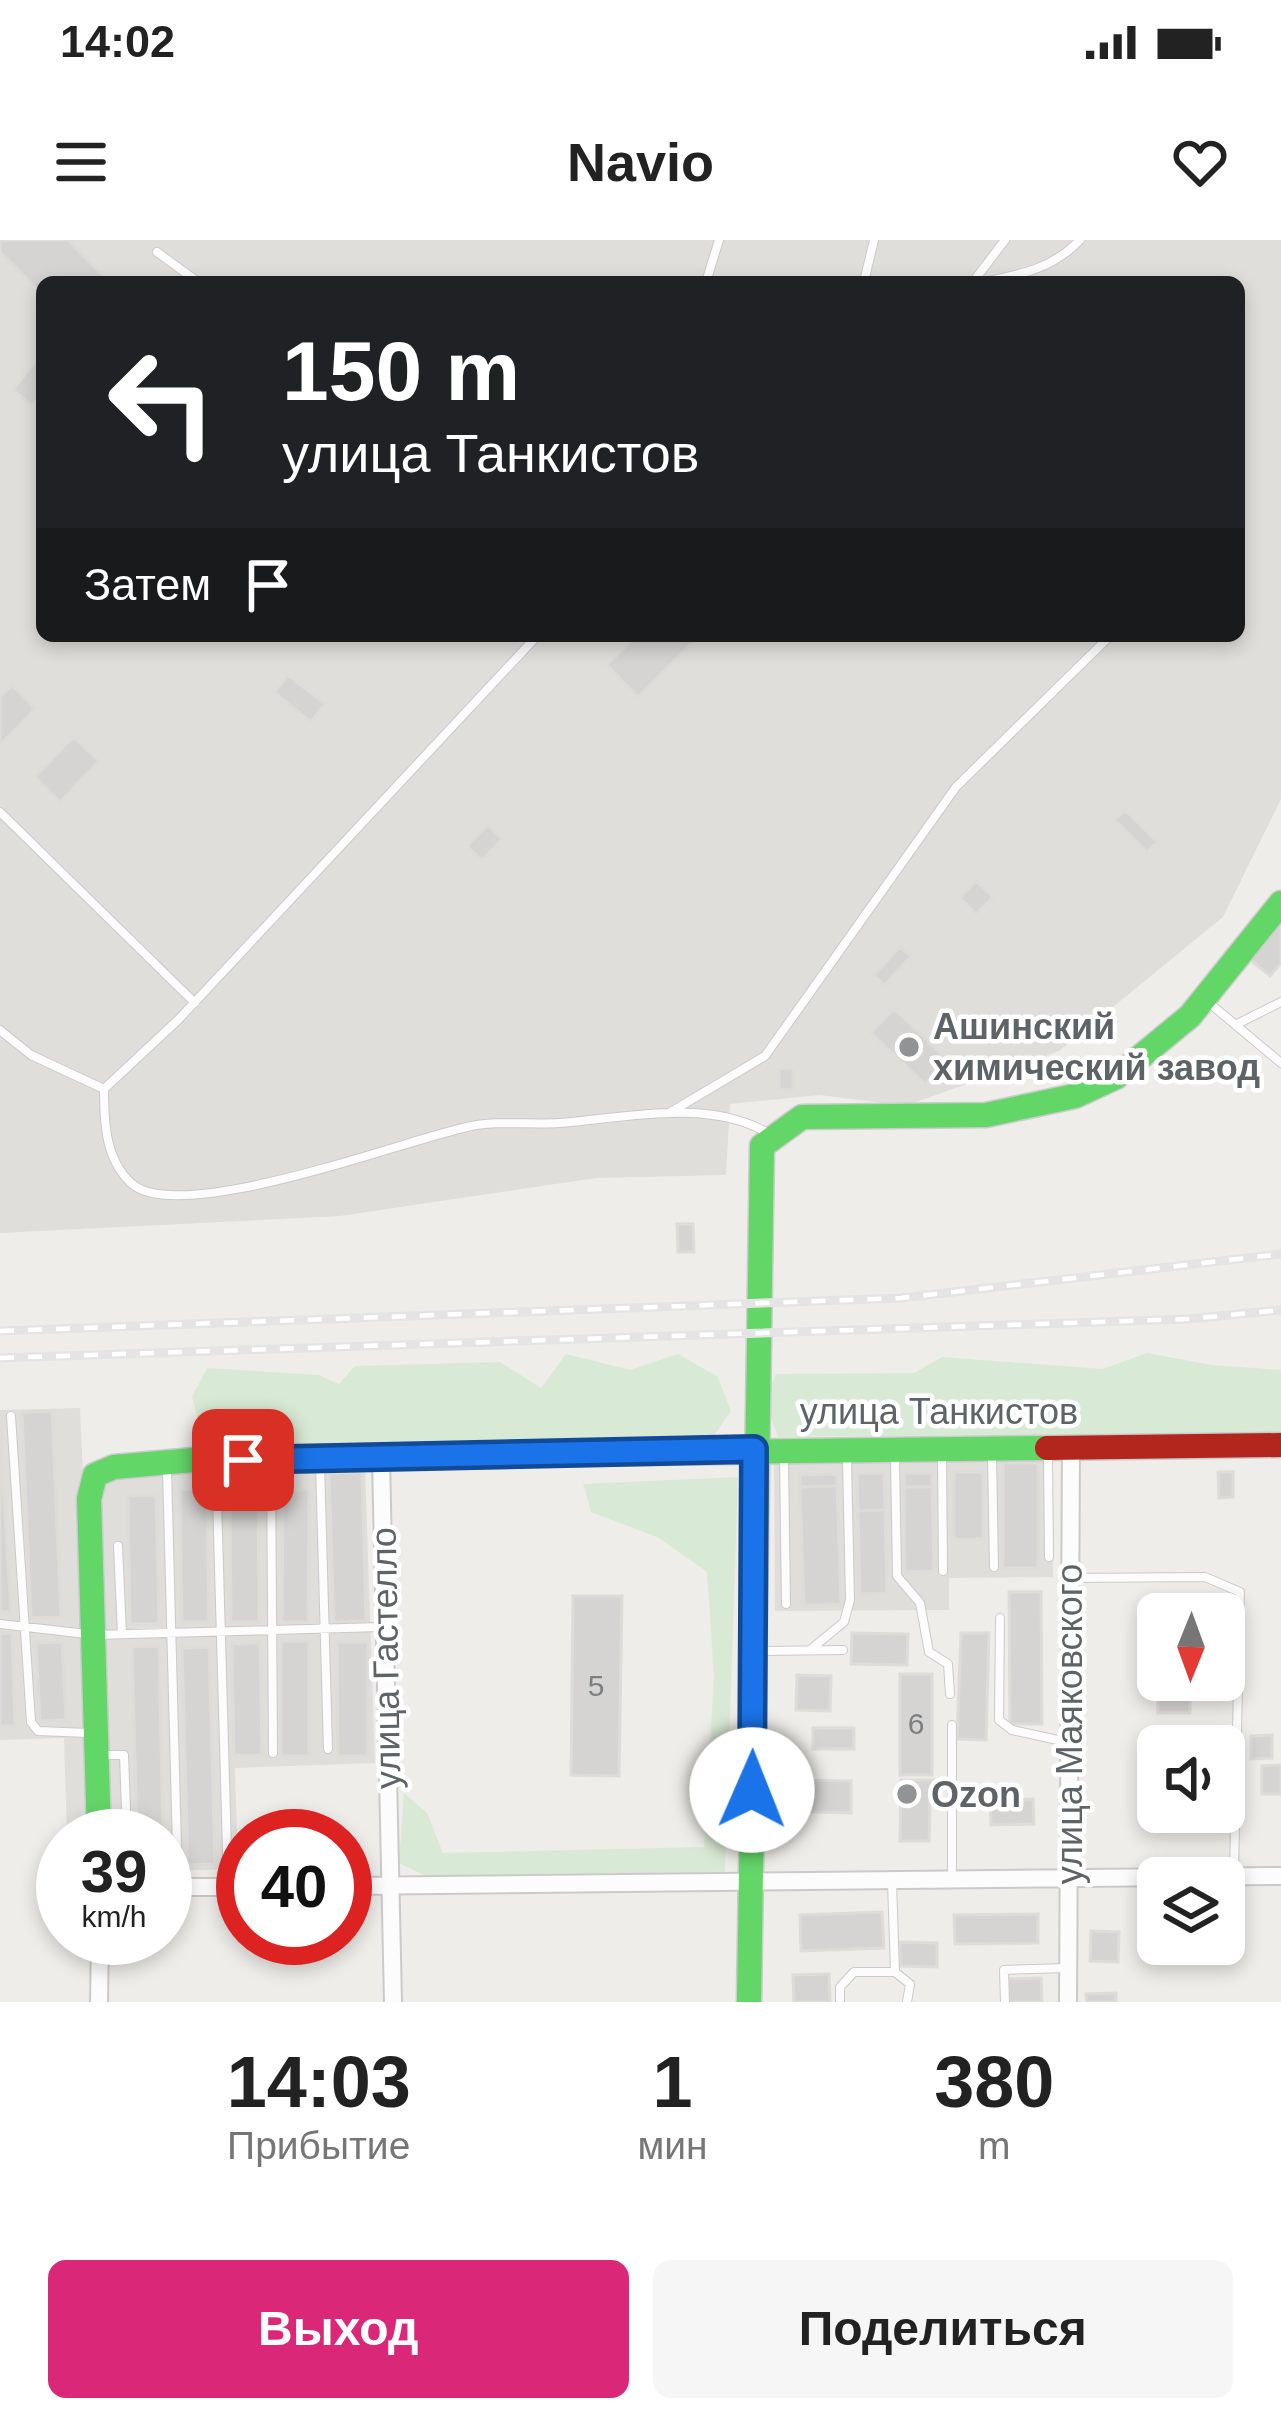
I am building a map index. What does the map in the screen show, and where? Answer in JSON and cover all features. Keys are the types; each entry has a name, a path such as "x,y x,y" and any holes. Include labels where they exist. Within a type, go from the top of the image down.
{"street":[{"path":"749,2002 754,1455 763,1295 759,1162 771,1135 802,1117 949,1119 1015,1113 1072,1100 1153,1052 1206,1000 1281,902"},
{"name":"улица Танкистов","path":"95,1635 89,1499 95,1474 166,1461 1281,1445"},
{"name":"улица Маяковского","path":"1068,2002 1071,1446"},
{"name":"улица Гастелло","path":"381,1459 393,2002"},
{"path":"95,1635 98,1809"},
{"path":"1245,1876 1281,1876"},
{"path":"372,1886 1137,1877"},
{"path":"99,2002 100,1965"}],"lane":[{"path":"708,276 719,240"},
{"path":"865,276 874,240"},
{"path":"978,276 1005,240"},
{"path":"1014,276 1061,260 1080,240"},
{"path":"157,252 190,276"},
{"path":"531,642 195,1003 104,1089 104,1128 112,1154 132,1185 161,1196 288,1181 472,1125 668,1113 744,1119 771,1135"},
{"path":"668,1113 765,1056 956,787 1104,642"},
{"path":"0,812 195,1003"},
{"path":"1206,1000 1281,1063"},
{"path":"1237,1024 1281,1002"},
{"path":"0,1030 32,1055 104,1089"},
{"path":"11,1416 31,1722 38,1731 124,1755 126,1809"},
{"path":"754,1455 784,1460 1048,1456 1049,1557"},
{"path":"992,1456 994,1567"},
{"path":"942,1457 944,1570"},
{"path":"216,1458 232,1809"},
{"path":"895,1458 897,1576 920,1603 929,1652 948,1664 950,1694"},
{"path":"810,1651 844,1622 850,1600 847,1459"},
{"path":"320,1460 328,1749"},
{"path":"784,1460 786,1604"},
{"path":"166,1461 171,1809"},
{"path":"271,1461 273,1753"},
{"path":"118,1546 122,1634"},
{"path":"1070,1578 1205,1577 1240,1592 1234,1857"},
{"path":"1000,1618 999,1720 1012,1730 1069,1742"},
{"path":"0,1624 95,1635 384,1627"},
{"path":"753,1651 843,1650"},
{"path":"952,1725 952,1880"},
{"path":"892,1880 896,1972"},
{"path":"1005,2002 1004,1970 1068,1968"},
{"path":"840,2002 840,1987 854,1972 896,1972 910,1984 907,2002"}],"shaded area":[{"path":"0,240 1281,240 1281,799 1223,917 1059,1051 905,1106 820,1095 730,1104 726,1175 596,1178 340,1216 0,1233"},
{"path":"80,1408 83,1474 365,1464 375,1763 235,1768 236,1809 216,1809 216,1870 192,1870 192,1809 66,1809 64,1738 0,1740 0,1410"},
{"path":"1052,1452 1053,1577 949,1578 949,1610 775,1611 774,1454"}],"green space":[{"path":"1147,1353 1212,1365 1281,1370 1281,1433 778,1437 764,1400 776,1374 914,1373 942,1357 1103,1369"},
{"path":"566,1354 630,1370 678,1354 718,1377 731,1411 713,1437 297,1452 205,1445 192,1397 207,1368 319,1375 339,1384 355,1366 500,1362 541,1388"},
{"path":"738,1477 725,1872 426,1876 399,1863 404,1793 427,1813 443,1853 704,1847 714,1676 707,1572 659,1538 591,1512 583,1484"}],"building":[{"path":"0,240 68,240 104,276 36,276 36,288 0,252"},
{"path":"36,360 32,406 13,390"},
{"path":"630,642 693,642 638,697 607,665"},
{"path":"288,675 325,704 311,722 274,692"},
{"path":"12,685 35,709 0,745 0,697"},
{"path":"73,737 99,761 60,802 35,777"},
{"path":"1125,810 1157,842 1147,852 1115,820"},
{"path":"488,825 502,839 482,860 467,846"},
{"path":"976,881 993,897 976,914 960,898"},
{"path":"1281,917 1281,963 1270,976 1248,958"},
{"path":"900,947 911,956 885,985 874,975"},
{"name":"Ашинский химический завод","path":"894,1009 948,1060 925,1084 871,1033"},
{"path":"779,1069 793,1069 793,1090 779,1089"},
{"path":"677,1224 693,1224 694,1252 678,1252"},
{"path":"52,1411 61,1617 31,1618 22,1412"},
{"path":"0,1435 11,1611 0,1612"},
{"path":"1003,1463 1038,1463 1038,1568 1003,1568"},
{"path":"362,1472 366,1621 334,1622 329,1473"},
{"path":"954,1472 983,1472 983,1539 954,1539"},
{"path":"1218,1472 1233,1472 1233,1497 1219,1498"},
{"path":"857,1473 884,1473 885,1510 858,1511"},
{"path":"904,1473 932,1473 932,1487 904,1487"},
{"path":"837,1474 837,1486 800,1487 800,1475"},
{"path":"230,1483 258,1483 259,1622 231,1622"},
{"path":"837,1486 841,1604 804,1605 800,1487"},
{"path":"904,1487 932,1487 934,1571 905,1572"},
{"path":"180,1489 207,1489 209,1622 182,1622"},
{"path":"283,1490 309,1490 308,1622 282,1622"},
{"path":"156,1495 159,1624 130,1624 128,1496"},
{"path":"885,1510 887,1593 860,1594 858,1511"},
{"path":"1009,1592 1041,1592 1042,1724 1010,1724"},
{"path":"573,1596 622,1596 619,1776 571,1775"},
{"path":"12,1633 15,1726 0,1726 0,1634"},
{"path":"852,1633 908,1634 907,1665 851,1664"},
{"path":"961,1633 989,1633 986,1740 957,1739"},
{"path":"281,1641 309,1641 309,1756 281,1756"},
{"path":"62,1642 66,1720 40,1721 36,1643"},
{"path":"337,1642 368,1642 368,1756 338,1756"},
{"path":"260,1643 262,1755 234,1755 232,1644"},
{"path":"159,1646 162,1809 136,1809 132,1647"},
{"path":"209,1647 215,1864 192,1865 182,1648"},
{"path":"900,1674 932,1674 932,1775 900,1775"},
{"path":"797,1675 831,1676 830,1711 796,1710"},
{"path":"1158,1701 1190,1701 1190,1713 1158,1713"},
{"path":"813,1728 854,1728 854,1749 813,1749"},
{"path":"1272,1735 1272,1758 1251,1759 1251,1736"},
{"path":"1281,1765 1281,1794 1262,1794 1262,1766"},
{"path":"784,1780 851,1781 851,1813 783,1811"},
{"path":"901,1780 938,1780 937,1803 930,1803 929,1841 900,1841"},
{"path":"1033,1799 1034,1824 991,1825 990,1800"},
{"path":"882,1912 884,1948 801,1951 800,1915"},
{"path":"1038,1914 1038,1943 955,1944 954,1915"},
{"path":"1091,1931 1119,1932 1118,1962 1090,1961"},
{"path":"900,1942 937,1943 937,1967 900,1966"},
{"path":"829,1974 830,2002 794,2002 793,1975"},
{"path":"1041,1978 1042,2002 1009,2002 1008,1979"},
{"path":"1116,1993 1116,2002 1087,2002 1086,1994"}],"railway":[{"path":"0,1331 901,1298 1281,1254"},
{"path":"0,1358 1188,1319 1281,1310"}],"traffic: fast":[{"path":"749,2002 762,1146 802,1117 986,1115 1075,1096 1116,1077 1190,1016 1281,903"},
{"path":"98,1809 89,1499 95,1475 114,1467 216,1458 1047,1448"}],"traffic: jam":[{"path":"1047,1448 1281,1445"}],"place":[{"name":"Ашинский химический завод","path":"909,1047"},
{"name":"Ozon","path":"907,1794"}],"route":[{"path":"243,1460 754,1449 752,1790"}]}
